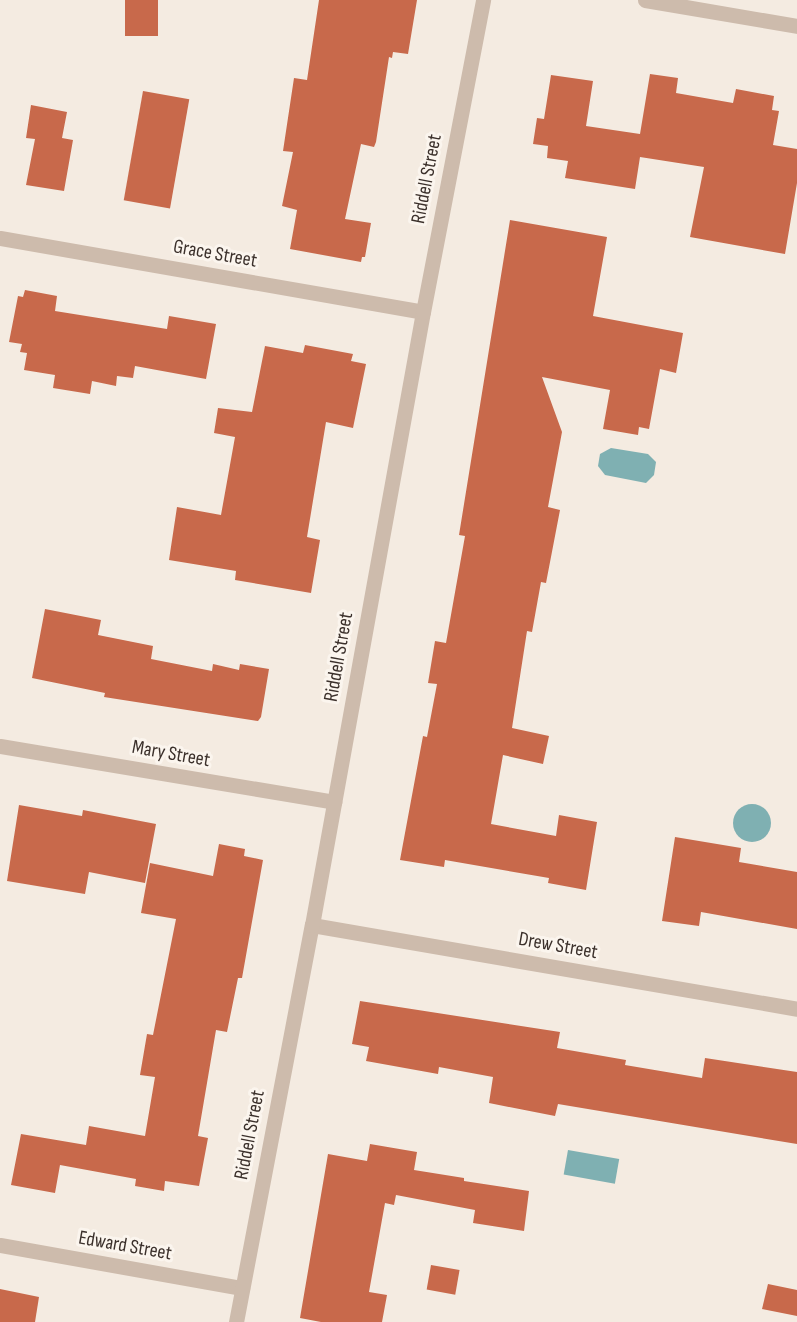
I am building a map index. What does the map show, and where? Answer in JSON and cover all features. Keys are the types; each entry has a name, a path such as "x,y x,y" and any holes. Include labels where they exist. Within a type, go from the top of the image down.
{"street":[{"name":"Riddell Street","path":"236,1322 483,0"},
{"path":"645,0 797,26"},
{"name":"Grace Street","path":"0,238 423,312"},
{"name":"Mary Street","path":"0,746 334,802"},
{"name":"Drew Street","path":"312,925 797,1009"},
{"name":"Edward Street","path":"0,1245 242,1288"}],"water":[{"path":"611,448 648,454 656,462 654,475 646,483 605,475 598,466 600,454"},
{"path":"752,804 765,810 771,823 765,836 752,842 739,836 733,823 739,810"},
{"path":"568,1150 619,1159 615,1184 564,1175"}],"building":[{"path":"125,0 158,0 158,36 125,36"},
{"path":"319,0 417,0 408,54 393,52 392,58 389,57 376,142 374,147 361,144 345,219 371,223 365,257 362,257 361,262 290,249 297,210 282,206 293,152 283,151 294,78 307,80"},
{"path":"650,74 678,78 676,93 733,103 736,89 774,96 772,110 779,111 773,145 797,149 797,183 785,254 690,237 704,167 640,157 635,189 565,178 568,161 547,158 548,146 533,144 537,118 544,119 551,75 593,81 586,126 640,134"},
{"path":"143,91 189,99 170,208 124,200"},
{"path":"31,105 67,112 62,138 73,140 64,191 26,185 35,139 26,138"},
{"path":"510,220 607,237 593,316 683,333 676,373 660,369 649,429 639,427 638,435 603,429 610,390 542,377 562,432 548,507 560,510 546,583 541,582 532,632 527,631 512,728 549,736 543,764 503,755 491,824 556,836 559,815 597,822 586,890 548,883 549,878 445,860 444,867 400,860 423,736 427,737 437,684 428,683 435,641 446,643 465,536 459,535"},
{"path":"25,290 57,296 55,311 167,329 169,316 216,324 206,379 135,366 133,378 117,376 116,386 92,381 90,394 53,388 55,375 24,370 27,353 20,352 22,344 9,342 18,296 23,297"},
{"path":"305,345 353,354 351,361 366,364 353,428 326,422 307,537 320,540 311,593 235,580 236,571 169,560 177,507 221,515 235,437 214,433 218,408 252,412 265,346 303,353"},
{"path":"45,609 101,620 98,635 153,646 151,659 212,671 213,664 239,670 240,664 269,669 261,717 258,721 104,697 105,693 32,678"},
{"path":"19,805 82,816 83,810 156,824 145,883 89,872 85,894 7,881"},
{"path":"675,837 741,848 739,862 797,872 797,929 701,912 699,926 662,921"},
{"path":"219,844 245,849 244,856 263,860 242,978 238,978 227,1032 216,1030 198,1136 208,1138 199,1186 165,1181 164,1191 135,1186 136,1179 60,1165 55,1193 11,1185 21,1134 86,1145 89,1126 145,1136 155,1077 140,1075 147,1034 153,1035 176,919 141,913 150,863 213,876"},
{"path":"360,1001 560,1032 557,1048 626,1060 625,1065 702,1078 705,1058 797,1072 797,1144 558,1104 555,1116 489,1103 493,1077 439,1067 438,1074 366,1061 369,1047 352,1044"},
{"path":"370,1144 417,1152 414,1170 464,1178 464,1181 529,1191 524,1231 473,1223 475,1210 396,1195 394,1205 385,1203 369,1292 387,1295 382,1322 321,1322 300,1318 328,1154 367,1161"},
{"path":"431,1265 460,1270 455,1295 427,1290"},
{"path":"768,1284 797,1290 797,1316 762,1309"},
{"path":"0,1289 39,1297 35,1322 0,1322"}]}
